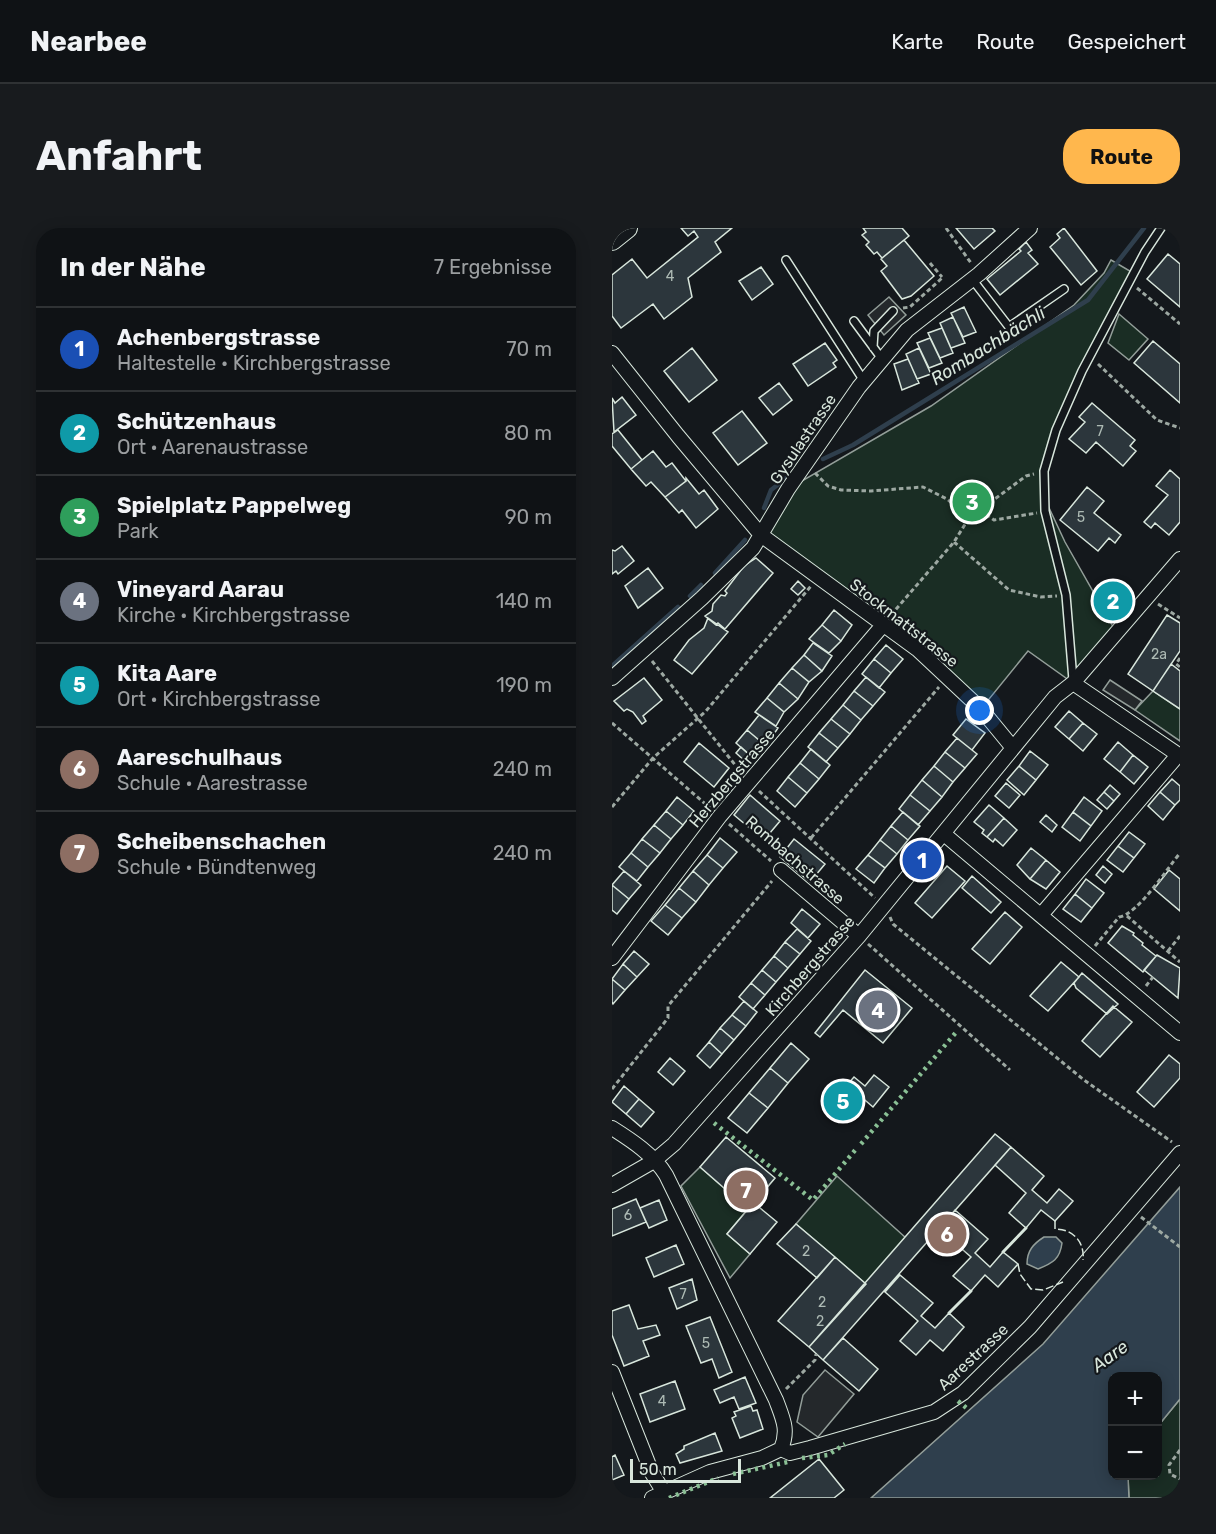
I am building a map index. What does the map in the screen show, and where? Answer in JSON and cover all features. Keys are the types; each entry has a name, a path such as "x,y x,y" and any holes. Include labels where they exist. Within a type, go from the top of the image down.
{"main road":[{"path":"612,240 627,228"}],"street":[{"name":"Gysulastrasse","path":"612,678 702,598 753,548 805,464 864,381 907,330 975,276 1030,228"},
{"name":"Stockmattstrasse","path":"612,353 761,535 883,625 948,677 981,709 1013,748"},
{"path":"1013,748 1055,698 1073,683 1180,559"},
{"name":"Herzbergstrasse","path":"612,958 720,816 883,625"},
{"path":"1041,915 1179,756 1073,683"},
{"name":"Kirchbergstrasse","path":"612,1185 654,1161 674,1144 859,936 1013,748"},
{"path":"944,834 1180,1034"},
{"name":"Rombachstrasse","path":"781,870 859,936"},
{"path":"612,1128 654,1161 666,1175 776,1400 786,1426 786,1437 781,1449"},
{"name":"Aarestrasse","path":"658,1495 710,1472 762,1458 781,1449 790,1453 934,1412 963,1393 1030,1327 1180,1153"},
{"path":"612,1372 652,1473 658,1495"}],"lane":[{"path":"1073,683 1066,595 1045,511 1044,471 1056,430 1090,357 1149,246 1161,228"},
{"path":"786,260 864,381"},
{"path":"975,276 1009,327 1064,289"},
{"path":"873,347 874,331 893,311"},
{"path":"854,321 882,360"}],"path":[{"path":"946,228 975,276"},
{"path":"1173,228 1180,236"},
{"path":"930,263 954,293"},
{"path":"893,311 910,307 942,278"},
{"path":"1131,283 1180,324"},
{"path":"1090,357 1157,420 1180,428"},
{"path":"805,464 828,486 841,490 871,491 923,487 947,499 969,518"},
{"path":"883,625 954,542 969,518 1026,476 1044,471"},
{"path":"980,510 994,520 1045,511"},
{"path":"954,542 1010,590 1041,597 1066,595"},
{"path":"612,807 653,758 705,711 818,578"},
{"path":"1147,597 1180,618"},
{"path":"1180,658 1176,664 1180,667"},
{"path":"811,838 948,677"},
{"name":"Rombachstrasse","path":"612,723 781,870"},
{"path":"1088,956 1119,917 1127,916 1180,854"},
{"path":"612,1089 668,1018 669,1006 781,870"},
{"path":"884,906 893,924 1084,1080 1180,1148"},
{"path":"1127,916 1180,962"},
{"path":"859,936 1010,1070"},
{"path":"1168,951 1180,936"},
{"path":"1143,1219 1180,1247"},
{"path":"776,1400 815,1359 816,1354"},
{"path":"1180,1450 1169,1465 1170,1474 1180,1479"}],"green space":[{"path":"1111,260 1135,274 1082,371 1056,430 1042,483 1043,495 1065,542 1116,632 1073,683 1028,651 981,709 948,677 761,535 788,489 931,406 1074,305 1104,273"},
{"path":"1119,314 1148,339 1129,360 1108,343"},
{"path":"1153,691 1180,709 1180,741 1135,710"},
{"path":"700,1167 748,1209 727,1234 750,1254 730,1278 681,1186"},
{"path":"837,1176 906,1238 866,1284 796,1224"},
{"path":"1180,1399 1180,1498 1129,1498 1128,1480 1162,1480 1162,1421"}],"shaded area":[{"path":"889,297 906,315 884,335 868,315"},
{"path":"1110,680 1142,701 1135,710 1103,690"},
{"path":"825,1370 854,1394 818,1437 797,1422 803,1395"}],"water":[{"name":"Aare","path":"1180,1187 1180,1399 1162,1421 1162,1372 1108,1372 1108,1480 1128,1480 1129,1498 871,1498 1043,1344"},
{"path":"1044,1237 1056,1237 1062,1243 1060,1253 1055,1260 1038,1269 1027,1264 1027,1259 1031,1248"}],"building":[{"path":"681,228 732,228 715,242 721,252 688,278 692,297 664,319 653,304 621,328 612,316 612,275 632,259 647,278 698,237 694,231 688,236"},
{"path":"863,228 902,228 909,236 882,258 877,252 874,254 866,245 869,242 862,235 866,232"},
{"path":"956,228 992,228 995,231 974,249"},
{"path":"1064,228 1097,271 1081,285 1050,247 1060,238 1057,234"},
{"path":"904,240 934,276 911,296 902,299 881,271 887,266 881,259"},
{"path":"1026,242 1032,250 1028,253 1038,264 1000,295 987,279 1021,251 1019,249"},
{"path":"1168,254 1180,264 1180,307 1147,279"},
{"path":"761,267 773,284 752,300 739,281"},
{"path":"964,307 976,332 963,337 951,313"},
{"path":"953,317 965,343 951,348 940,323"},
{"path":"942,328 953,353 940,358 928,333"},
{"path":"930,338 942,363 929,368 917,343"},
{"path":"1153,341 1180,364 1180,403 1134,363"},
{"path":"825,343 837,360 833,363 836,367 808,386 793,364"},
{"path":"692,348 717,380 689,402 664,371"},
{"path":"919,348 931,374 917,379 906,354"},
{"path":"908,359 919,383 902,390 894,364"},
{"path":"779,383 792,400 773,415 759,398"},
{"path":"622,397 636,415 614,432 612,398 615,403"},
{"path":"1092,403 1135,440 1130,446 1136,451 1123,466 1096,442 1086,453 1069,439 1085,422 1079,417"},
{"path":"742,411 767,443 738,465 713,433"},
{"path":"618,430 642,460 631,469 612,446 612,434"},
{"path":"653,451 666,467 672,463 686,481 665,497 651,482 646,486 631,469"},
{"path":"1170,470 1180,479 1180,522 1169,535 1155,523 1151,528 1144,522 1168,495 1156,486"},
{"path":"686,478 699,494 704,490 718,509 696,528 682,510 679,513 665,497 686,481"},
{"path":"1087,487 1104,501 1094,513 1121,535 1115,543 1109,538 1098,551 1060,520"},
{"path":"622,546 634,561 618,574 616,571 612,574 612,550 615,551"},
{"path":"756,558 773,573 725,629 718,623 716,625 705,616 712,611 713,604 721,595 725,596 727,593 725,591 744,566"},
{"path":"648,568 663,588 638,608 625,586"},
{"path":"798,581 805,588 798,595 791,589"},
{"path":"1119,581 1134,603 1123,611 1122,615 1117,615 1107,622 1092,600"},
{"path":"834,610 852,625 841,641 822,625"},
{"path":"1167,615 1180,623 1180,651 1153,691 1128,674"},
{"path":"708,618 728,632 692,674 674,660 689,640 704,628"},
{"path":"822,625 841,641 829,653 809,639"},
{"path":"813,643 832,656 822,671 804,655"},
{"path":"886,645 903,659 891,673 874,659"},
{"path":"804,655 822,671 809,682 792,668"},
{"path":"874,659 891,673 879,688 862,674"},
{"path":"1171,664 1180,671 1180,709 1153,691"},
{"path":"792,668 809,682 798,699 779,683"},
{"path":"866,677 885,692 873,706 854,691"},
{"path":"644,678 662,700 643,716 646,721 642,724 633,712 627,709 624,711 614,701"},
{"path":"779,683 798,699 784,712 767,698"},
{"path":"854,691 873,706 861,720 843,705"},
{"path":"767,698 784,712 776,726 755,712"},
{"path":"843,705 861,720 850,734 831,719"},
{"path":"1069,711 1083,723 1069,739 1055,727"},
{"path":"759,715 778,728 766,746 747,730"},
{"path":"831,719 850,734 838,748 819,733"},
{"path":"966,719 985,733 972,750 953,735"},
{"path":"1083,723 1097,734 1083,751 1069,739"},
{"path":"747,730 766,746 753,758 736,743"},
{"path":"819,733 838,748 826,762 808,747"},
{"path":"957,738 977,754 965,768 945,752"},
{"path":"1118,742 1133,755 1120,772 1104,759"},
{"path":"699,743 729,768 714,787 684,762"},
{"path":"741,747 751,756 746,762 736,753"},
{"path":"811,749 830,765 819,779 800,763"},
{"path":"1030,751 1048,765 1036,780 1019,766"},
{"path":"945,752 965,768 953,782 934,766"},
{"path":"1133,755 1148,767 1134,784 1120,772"},
{"path":"800,763 819,779 807,793 788,777"},
{"path":"934,766 953,782 942,797 922,780"},
{"path":"1019,766 1036,780 1024,795 1007,780"},
{"path":"788,777 807,793 795,807 777,791"},
{"path":"1172,779 1180,786 1180,800 1175,805 1160,792"},
{"path":"922,780 942,797 930,811 910,795"},
{"path":"1006,783 1020,795 1009,808 995,796"},
{"path":"1110,785 1120,794 1114,801 1104,792"},
{"path":"1104,792 1114,801 1107,809 1097,800"},
{"path":"1160,792 1175,805 1163,820 1148,806"},
{"path":"750,795 780,821 764,840 734,815"},
{"path":"910,795 930,811 918,825 899,809"},
{"path":"677,797 694,811 683,825 666,811"},
{"path":"1084,797 1102,811 1091,826 1073,812"},
{"path":"989,805 1004,818 987,837 982,833 984,830 974,822"},
{"path":"666,811 683,825 671,839 654,825"},
{"path":"903,812 920,826 908,840 891,826"},
{"path":"1073,812 1091,826 1080,841 1062,827"},
{"path":"1046,815 1057,825 1052,832 1040,822"},
{"path":"1004,818 1017,830 1003,846 995,839 993,842 987,837"},
{"path":"654,825 671,839 660,853 642,839"},
{"path":"891,826 908,840 897,854 880,840"},
{"path":"1129,832 1145,844 1134,858 1118,846"},
{"path":"720,838 737,852 723,868 707,855"},
{"path":"642,839 660,853 648,867 631,853"},
{"path":"794,839 825,864 810,882 780,857"},
{"path":"880,840 897,854 885,868 868,855"},
{"path":"1118,846 1134,858 1123,872 1107,860"},
{"path":"1031,848 1046,860 1030,879 1017,865"},
{"path":"631,853 648,867 637,881 619,867"},
{"path":"707,855 723,868 709,885 693,871"},
{"path":"868,855 885,868 874,883 856,869"},
{"path":"1046,860 1060,872 1046,889 1030,879"},
{"path":"947,866 965,881 932,918 915,903"},
{"path":"1103,866 1112,874 1105,883 1096,875"},
{"path":"1169,870 1180,879 1180,911 1154,889"},
{"path":"624,871 641,885 629,899 612,885"},
{"path":"693,871 709,885 696,902 679,888"},
{"path":"972,876 1001,902 991,913 962,888"},
{"path":"1086,879 1104,893 1092,908 1075,894"},
{"path":"612,885 629,899 617,914 612,910"},
{"path":"679,888 696,902 682,918 665,905"},
{"path":"1075,894 1092,908 1081,922 1063,909"},
{"path":"665,905 682,918 668,935 651,921"},
{"path":"802,909 820,924 808,938 791,923"},
{"path":"1005,912 1022,927 990,964 972,949"},
{"path":"1122,926 1134,933 1133,935 1143,943 1142,945 1156,956 1143,972 1108,943"},
{"path":"797,929 811,941 800,954 785,942"},
{"path":"785,942 800,954 788,968 774,956"},
{"path":"634,951 649,964 637,977 623,964"},
{"path":"1157,955 1180,968 1178,998 1144,970"},
{"path":"774,956 788,968 776,982 762,970"},
{"path":"1061,962 1079,977 1048,1011 1030,996"},
{"path":"623,964 637,977 625,990 612,979"},
{"path":"762,970 776,982 765,995 751,983"},
{"path":"865,970 912,1008 883,1043 843,1010 820,1037 815,1033"},
{"path":"1082,973 1118,1004 1107,1014 1076,988 1074,983"},
{"path":"612,979 625,990 613,1004 612,1002"},
{"path":"751,983 765,995 753,1009 739,997"},
{"path":"744,1001 757,1012 746,1026 732,1015"},
{"path":"1113,1006 1132,1022 1100,1057 1082,1041"},
{"path":"732,1015 746,1026 734,1040 720,1028"},
{"path":"720,1028 734,1040 722,1054 709,1042"},
{"path":"709,1042 722,1054 710,1068 697,1056"},
{"path":"791,1043 809,1059 788,1083 770,1068"},
{"path":"1169,1055 1180,1064 1180,1078 1154,1107 1137,1092"},
{"path":"670,1058 685,1071 673,1085 658,1072"},
{"path":"770,1068 788,1083 768,1108 749,1093"},
{"path":"874,1075 889,1087 873,1107 859,1095 836,1120 825,1110 854,1077 865,1086"},
{"path":"624,1086 639,1099 626,1114 612,1102"},
{"path":"749,1093 768,1108 747,1133 728,1118"},
{"path":"639,1099 654,1112 641,1127 626,1114"},
{"path":"995,1134 1011,1147 823,1360 809,1347"},
{"path":"726,1137 775,1178 754,1203 777,1222 750,1254 727,1234 748,1209 700,1167"},
{"path":"1011,1147 1044,1176 1032,1190 1047,1203 1059,1189 1073,1201 1055,1221 1041,1210 1026,1228 1009,1213 1026,1193 995,1165"},
{"path":"636,1199 646,1222 612,1236 612,1209"},
{"path":"659,1200 667,1220 649,1228 640,1208"},
{"path":"955,1210 988,1239 975,1253 990,1267 1003,1252 1018,1264 998,1287 985,1275 971,1291 953,1276 971,1257 939,1229"},
{"path":"796,1224 835,1257 817,1278 777,1244"},
{"path":"676,1245 684,1264 654,1277 646,1258"},
{"path":"835,1257 866,1284 809,1347 778,1321"},
{"path":"900,1275 933,1303 921,1316 935,1328 949,1313 964,1327 943,1351 930,1340 916,1355 900,1341 918,1321 885,1292"},
{"path":"692,1279 697,1300 677,1309 669,1288"},
{"path":"629,1305 638,1329 656,1325 660,1335 643,1341 649,1356 624,1366 612,1335 612,1311"},
{"path":"710,1317 732,1372 719,1378 712,1359 701,1363 686,1326"},
{"path":"843,1338 878,1369 859,1391 823,1360"},
{"path":"745,1377 756,1403 739,1409 734,1397 720,1403 714,1390"},
{"path":"675,1381 685,1409 650,1422 640,1394"},
{"path":"751,1406 753,1411 757,1410 763,1429 740,1438 732,1418 736,1416 734,1412"},
{"path":"715,1433 722,1451 680,1463 676,1454 684,1449 684,1446"},
{"path":"615,1455 624,1475 612,1480 612,1457"},
{"path":"819,1459 844,1490 834,1498 770,1498"}],"waterway":[{"name":"Rombachbächli","path":"823,459 853,445 1088,300 1144,228"},
{"name":"Rombachbächli","path":"764,508 771,490 789,476"},
{"name":"Rombachbächli","path":"715,573 745,540"},
{"name":"Rombachbächli","path":"690,596 701,585"},
{"name":"Rombachbächli","path":"612,666 678,607"}],"hedge":[{"path":"861,1144 958,1030"},
{"path":"714,1123 813,1200 857,1148"},
{"path":"958,1401 969,1410"},
{"path":"802,1458 828,1455 845,1444"},
{"path":"733,1474 788,1462"},
{"path":"669,1498 718,1478"}],"fence":[{"path":"1055,1221 1055,1229 1067,1231 1080,1242 1083,1260"},
{"path":"1018,1264 1020,1274 1031,1289 1043,1290 1063,1282"}],"wall":[{"path":"1003,1252 1026,1228"},
{"path":"949,1313 971,1291"}],"place":[{"name":"Spielplatz Pappelweg","path":"972,502"},
{"name":"Schützenhaus","path":"1113,601"},
{"name":"Achenbergstrasse","path":"922,860"},
{"name":"Vineyard Aarau","path":"878,1010"},
{"name":"Kita Aare","path":"843,1101"},
{"name":"Scheibenschachen","path":"746,1190"},
{"name":"Aareschulhaus","path":"947,1234"}]}
